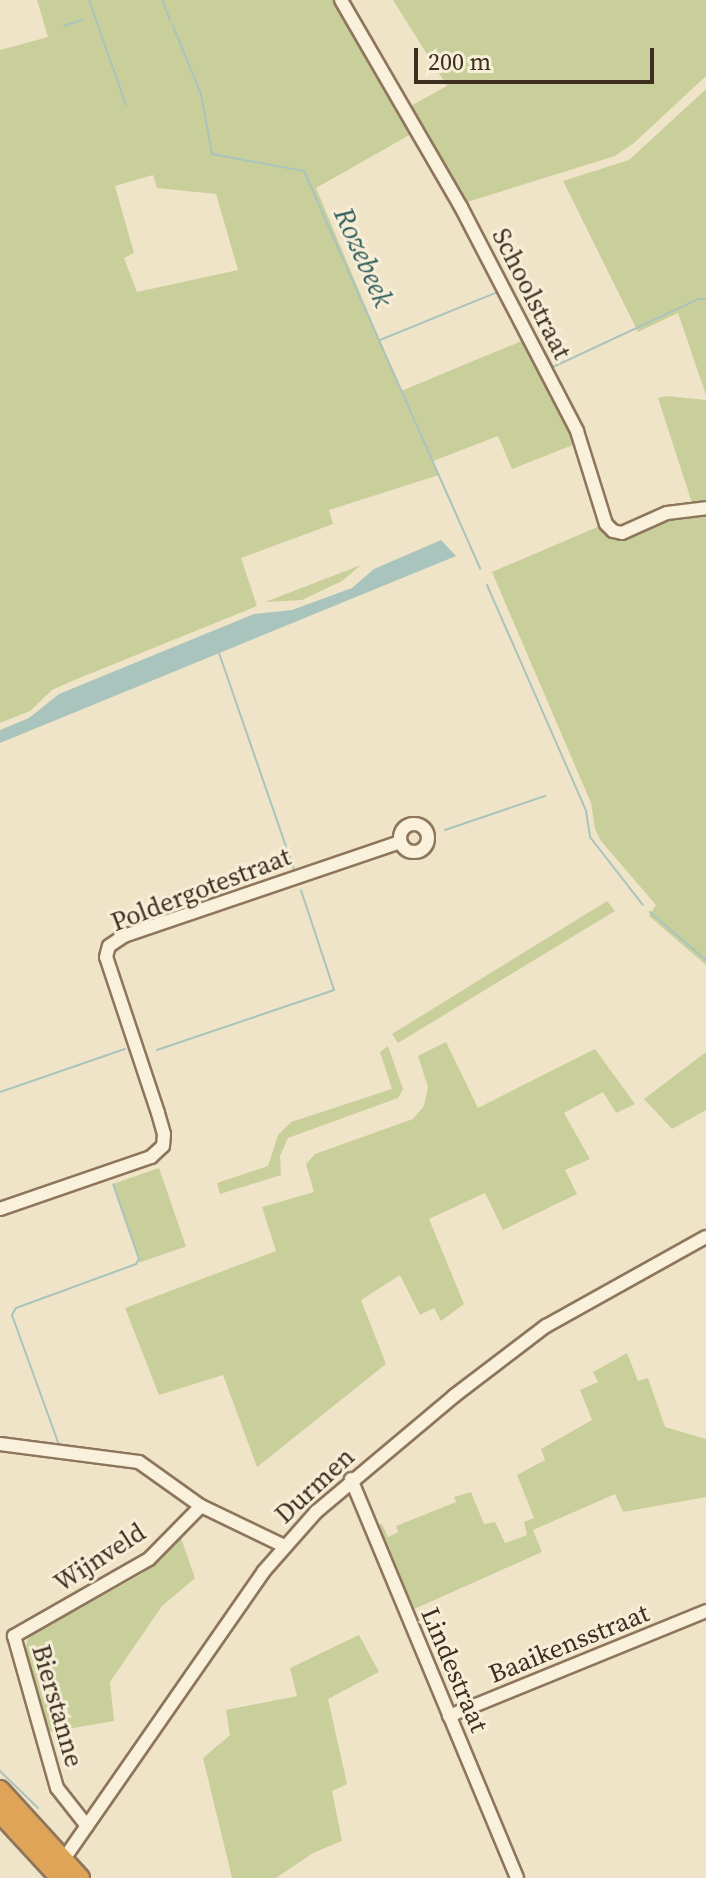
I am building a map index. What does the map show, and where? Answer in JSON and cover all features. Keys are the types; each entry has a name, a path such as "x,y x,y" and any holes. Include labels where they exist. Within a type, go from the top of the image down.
{"highway":[{"path":"0,1790 58,1872"},
{"path":"0,1813 58,1872 80,1878"}],"street":[{"name":"Schoolstraat","path":"341,0 461,207 577,431 606,524 613,531 622,533 667,513 706,508"},
{"name":"Poldergotestraat","path":"0,1209 151,1157 163,1146 164,1134 158,1113 106,957 109,946 124,936 400,842"},
{"name":"Durmen","path":"58,1872 284,1546 351,1479 544,1328 706,1237"},
{"path":"0,1444 139,1462 201,1506 284,1546"},
{"name":"Lindestraat","path":"351,1479 517,1878"},
{"name":"Wijnveld","path":"14,1636 149,1559 201,1506"},
{"name":"Baaikensstraat","path":"449,1716 706,1611"},
{"name":"Bierstanne","path":"14,1636 57,1788 87,1826"}],"green space":[{"path":"37,0 335,0 413,133 316,188 401,391 524,340 566,420 573,445 512,469 498,436 433,461 439,475 329,510 333,524 241,558 257,606 52,690 30,711 0,723 0,50 48,37","holes":["153,175 157,188 216,194 238,270 137,292 124,258 134,253 115,186"]},
{"path":"393,0 706,0 706,76 634,143 615,156 464,203 407,108 447,86"},
{"path":"706,89 706,395 678,313 638,332 563,181 629,160"},
{"path":"658,398 706,400 706,504 693,506"},
{"path":"706,511 706,965 649,916 656,905 601,841 595,829 591,803 492,572 602,525 629,538 655,522"},
{"path":"361,565 342,581 302,600 265,602"},
{"path":"607,901 615,911 398,1043 392,1034"},
{"path":"446,1042 478,1108 595,1049 635,1104 616,1113 603,1092 564,1113 590,1159 565,1170 577,1194 503,1230 485,1193 429,1219 464,1304 441,1321 434,1308 420,1315 400,1275 361,1300 386,1364 257,1467 223,1375 159,1395 125,1308 276,1251 262,1207 314,1192 306,1164 315,1154 413,1119 424,1106 428,1087 418,1056"},
{"path":"388,1046 403,1089 398,1098 288,1138 280,1156 281,1175 220,1194 217,1183 268,1166 278,1135 291,1122 392,1089 380,1052"},
{"path":"706,1052 706,1110 672,1129 644,1099"},
{"path":"159,1168 186,1246 140,1262 113,1184"},
{"path":"627,1353 638,1381 648,1378 665,1427 706,1439 706,1497 623,1512 615,1494 533,1530 542,1552 412,1610 377,1525 382,1524 388,1537 398,1532 396,1526 456,1502 454,1497 471,1492 484,1524 495,1522 505,1543 527,1535 524,1522 534,1518 517,1475 545,1460 541,1449 592,1420 580,1390 598,1382 593,1372"},
{"path":"181,1538 195,1578 162,1606 110,1682 114,1721 44,1733 24,1660 28,1637 142,1574"},
{"path":"359,1635 379,1672 328,1699 347,1784 332,1791 342,1841 313,1853 276,1878 232,1878 203,1758 230,1735 226,1710 297,1696 290,1668"}],"water":[{"path":"441,540 456,556 0,743 0,730 29,718 59,694 254,614 292,610 352,588 374,569"}],"waterway":[{"path":"89,0 126,105"},
{"name":"Rozebeek","path":"162,0 170,20"},
{"path":"64,26 84,19"},
{"name":"Rozebeek","path":"173,26 201,94 212,154 304,171 480,569"},
{"path":"510,287 553,367 699,299 706,299"},
{"path":"380,340 500,291"},
{"name":"Rozebeek","path":"487,585 586,811 590,837 643,905"},
{"path":"219,653 294,870"},
{"path":"445,830 545,796"},
{"path":"157,1050 334,990 301,890"},
{"name":"Rozebeek","path":"650,912 706,960"},
{"path":"0,1092 125,1049"},
{"path":"59,1445 12,1315 16,1308 136,1264 139,1259 113,1184"},
{"path":"0,1771 38,1808"}]}
